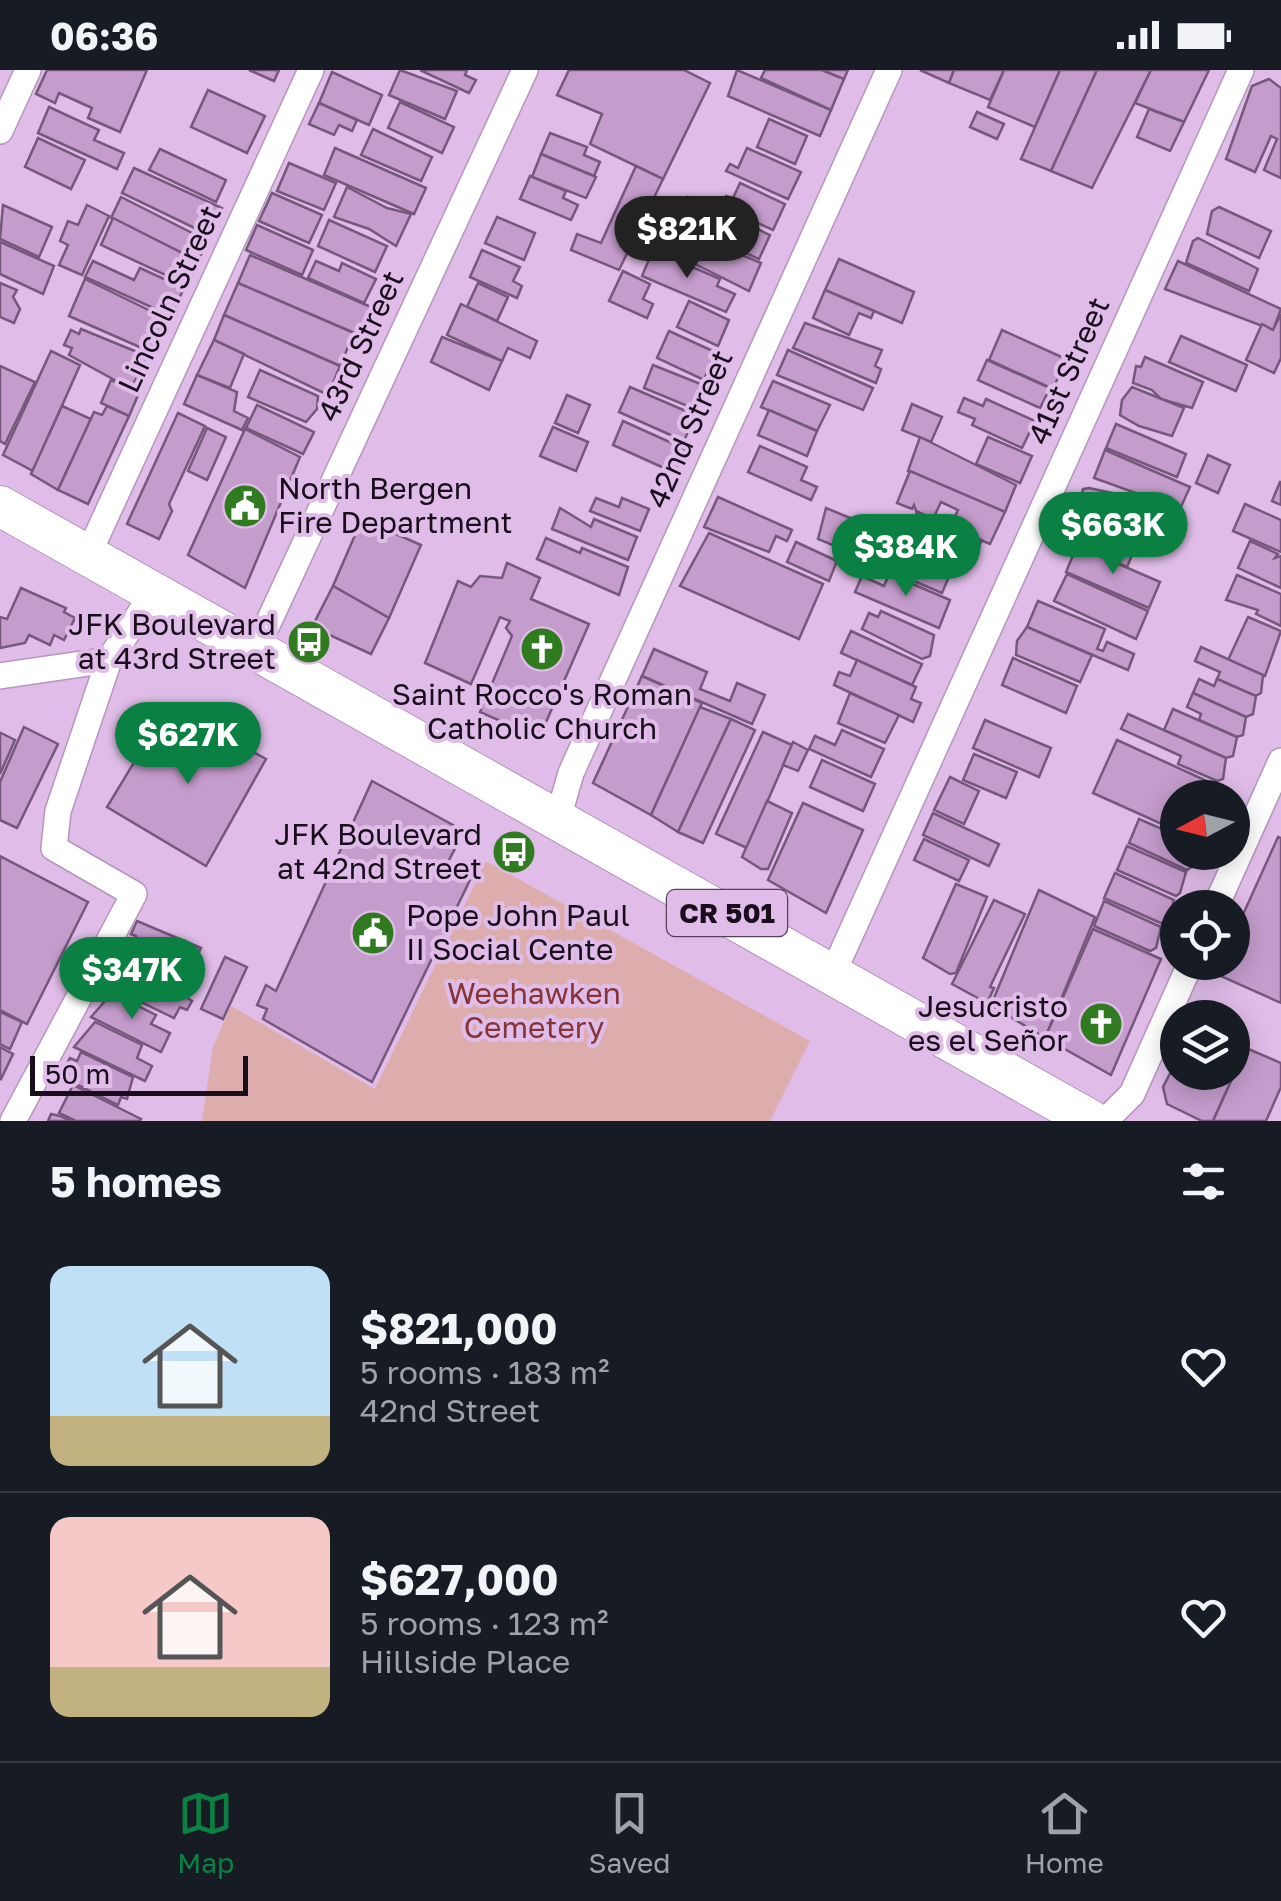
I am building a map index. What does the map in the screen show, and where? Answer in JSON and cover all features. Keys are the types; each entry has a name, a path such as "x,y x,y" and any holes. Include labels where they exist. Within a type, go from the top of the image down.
{"main road":[{"name":"CR 501","path":"0,506 1092,1121"}],"street":[{"path":"0,131 28,70"},
{"name":"Lincoln Street","path":"88,555 311,70"},
{"name":"43rd Street","path":"256,649 525,70"},
{"name":"42nd Street","path":"558,818 579,754 889,70"},
{"name":"41st Street","path":"833,973 1241,70"},
{"path":"14,1121 134,894 54,848 58,811 109,660 154,592"},
{"path":"0,676 109,660"},
{"path":"1223,890 1281,761"},
{"path":"1105,1121 1132,1094 1182,980"}],"green space":[{"name":"Weehawken Cemetery","path":"486,861 810,1041 770,1121 202,1121 213,1047 231,1006 375,1089"}],"building":[{"path":"47,70 147,70 120,132 88,118 92,108 59,93 55,103 36,94"},
{"path":"249,70 279,70 274,81"},
{"path":"400,70 457,91 445,119 389,95"},
{"path":"420,70 467,70 465,75 476,80 469,93"},
{"path":"569,70 684,70 710,83 663,179 590,144 602,114 557,95"},
{"path":"737,70 831,110 820,136 728,96"},
{"path":"765,70 822,70 844,79 831,110 761,78"},
{"path":"822,70 848,70 844,79"},
{"path":"920,70 954,70 949,83"},
{"path":"954,70 1004,70 990,100 949,83"},
{"path":"1004,70 1060,70 1035,127 988,107"},
{"path":"1060,70 1097,70 1051,171 1021,159"},
{"path":"1097,70 1151,70 1092,188 1051,171"},
{"path":"1151,70 1209,70 1184,122 1135,103"},
{"path":"332,72 382,95 369,125 319,103"},
{"path":"1269,79 1281,88 1281,178 1264,170 1277,139 1271,136 1255,172 1226,159 1252,86"},
{"path":"208,90 265,116 247,153 191,127"},
{"path":"400,102 454,127 442,153 388,128"},
{"path":"319,103 357,120 352,131 339,125 334,135 309,124"},
{"path":"49,107 99,130 94,140 124,153 117,169 38,133"},
{"path":"1149,109 1184,122 1170,151 1137,137"},
{"path":"977,112 1004,124 997,139 970,127"},
{"path":"769,119 807,136 795,164 757,147"},
{"path":"373,129 432,157 421,181 361,155"},
{"path":"550,133 587,147 584,155 600,162 594,176 541,154"},
{"path":"38,138 85,160 71,189 25,167"},
{"path":"335,148 426,188 414,214 324,175"},
{"path":"747,148 801,172 788,199 726,171 730,164 738,168"},
{"path":"160,149 226,180 216,202 149,170"},
{"path":"541,154 596,177 586,198 532,177"},
{"path":"289,163 336,183 324,210 277,191"},
{"path":"636,166 663,179 619,270 571,250 577,234 601,243"},
{"path":"134,168 222,208 209,235 122,193"},
{"path":"530,176 566,191 563,198 578,205 571,220 520,199"},
{"path":"740,183 785,204 773,230 721,206 726,196 733,198"},
{"path":"347,187 387,208 411,214 396,246 369,229 334,217"},
{"path":"272,193 322,215 309,243 259,221"},
{"path":"121,197 208,241 198,261 111,218"},
{"path":"688,197 770,235 759,259 677,222"},
{"path":"3,205 52,227 39,257 0,239"},
{"path":"87,205 109,216 82,275 59,265 68,245 60,241 68,221 78,225"},
{"path":"1219,207 1271,231 1259,258 1207,234 1212,211"},
{"path":"497,217 535,233 524,260 485,243"},
{"path":"113,218 198,261 187,285 101,245"},
{"path":"329,220 387,246 375,272 318,246"},
{"path":"257,225 313,250 302,275 246,250"},
{"path":"1198,238 1258,269 1249,291 1186,263 1193,241"},
{"path":"0,242 54,266 43,294 0,274"},
{"path":"692,243 713,252 716,244 761,263 749,291 685,259"},
{"path":"482,250 520,267 513,281 522,286 517,298 470,277"},
{"path":"653,250 720,279 717,286 735,294 726,312 642,276"},
{"path":"250,255 371,307 359,335 238,283"},
{"path":"839,259 914,292 902,323 825,290"},
{"path":"93,261 134,280 140,268 184,288 171,316 85,277"},
{"path":"316,261 339,271 342,263 376,279 364,303 308,278"},
{"path":"1178,261 1281,309 1273,330 1165,289"},
{"path":"623,271 650,284 643,299 653,304 647,318 609,301"},
{"path":"85,279 167,319 151,352 69,316"},
{"path":"0,283 17,290 13,297 20,309 14,323 0,317"},
{"path":"238,283 354,333 340,366 224,315"},
{"path":"478,283 508,297 497,321 467,307"},
{"path":"825,290 874,311 871,318 859,313 849,335 813,318"},
{"path":"689,301 729,320 718,346 677,327"},
{"path":"461,304 537,341 530,358 508,348 502,361 447,335"},
{"path":"1281,314 1281,358 1274,373 1246,360 1262,324 1273,330"},
{"path":"224,315 340,366 328,395 214,340"},
{"path":"805,323 882,350 875,366 881,369 876,383 793,348"},
{"path":"81,329 147,356 131,389 69,355 72,348 64,345 71,330 79,334"},
{"path":"1002,330 1066,359 1053,389 989,360"},
{"path":"669,331 715,352 704,380 657,358"},
{"path":"1181,336 1247,365 1236,391 1169,362"},
{"path":"442,337 502,361 489,390 431,362"},
{"path":"214,340 244,354 230,388 197,375"},
{"path":"788,350 873,388 863,410 777,375"},
{"path":"51,351 80,365 33,471 3,455"},
{"path":"1145,357 1203,382 1192,408 1161,399 1152,390 1133,383 1136,366 1141,367"},
{"path":"987,360 1050,388 1040,408 978,380"},
{"path":"653,365 708,387 697,410 644,388"},
{"path":"0,366 35,382 5,444 0,441"},
{"path":"260,370 318,396 317,409 306,422 248,397"},
{"path":"197,375 237,392 234,411 248,418 242,430 184,404"},
{"path":"111,380 139,393 129,416 101,403"},
{"path":"773,381 830,405 817,431 761,407"},
{"path":"630,387 695,415 684,441 619,412"},
{"path":"1132,387 1184,408 1172,436 1139,426 1120,415 1122,400"},
{"path":"567,395 590,405 578,433 555,423"},
{"path":"964,398 983,406 986,399 1035,421 1022,448 972,425 975,419 958,412"},
{"path":"912,404 942,417 931,442 902,430"},
{"path":"257,405 314,432 303,454 246,428"},
{"path":"62,406 91,419 58,490 31,474"},
{"path":"107,406 129,416 88,504 58,490 94,412 102,415"},
{"path":"769,410 817,431 807,456 758,435"},
{"path":"178,413 205,426 169,504 172,511 159,539 127,524"},
{"path":"623,421 685,449 675,473 613,445"},
{"path":"1116,424 1186,454 1177,477 1106,448"},
{"path":"553,427 588,442 576,471 540,456"},
{"path":"207,428 226,437 207,480 188,471"},
{"name":"North Bergen Fire Department","path":"245,429 300,457 245,588 188,555"},
{"path":"920,437 1016,485 1005,512 908,471"},
{"path":"988,437 1032,456 1020,483 976,464"},
{"path":"760,446 807,467 801,480 817,487 811,500 748,472"},
{"path":"1105,450 1190,487 1180,509 1094,478"},
{"path":"1208,455 1230,465 1218,493 1196,483"},
{"path":"910,471 1005,512 990,544 973,537 972,531 969,535 950,526 958,510 941,502 933,519 916,511 914,505 912,509 897,503"},
{"path":"1281,482 1281,505 1272,501"},
{"path":"1083,489 1117,494 1119,499 1170,520 1160,542 1079,508"},
{"path":"718,497 792,530 787,541 776,536 769,552 704,527"},
{"path":"596,498 619,507 622,498 649,509 640,531 590,511"},
{"path":"1245,504 1281,520 1281,552 1233,531"},
{"path":"560,508 591,527 594,519 637,537 628,560 552,529"},
{"path":"826,508 855,520 842,549 818,539"},
{"path":"1077,509 1140,536 1127,567 1064,541"},
{"path":"917,512 982,540 968,568 905,541"},
{"path":"362,519 421,545 389,618 333,586"},
{"path":"866,530 953,567 942,593 855,556"},
{"path":"709,533 823,584 799,639 680,586"},
{"path":"546,538 628,567 619,595 537,559"},
{"path":"1250,541 1278,554 1275,558 1281,556 1281,588 1238,568"},
{"path":"796,542 837,561 829,581 787,562"},
{"path":"1077,546 1160,582 1149,608 1066,572"},
{"name":"Saint Rocco's Roman Catholic Church","path":"507,563 540,578 531,599 589,624 539,738 480,712 512,636 506,628 510,621 500,617 471,684 425,663 458,581 471,587 480,576 502,578"},
{"path":"889,574 950,600 939,628 855,592 862,576 884,586"},
{"path":"1067,574 1148,611 1136,639 1054,601"},
{"path":"1237,575 1281,594 1281,626 1256,614 1258,610 1226,600"},
{"path":"333,586 389,618 371,654 312,627"},
{"path":"21,588 66,608 64,612 75,618 64,640 54,635 50,645 29,635 25,643 0,648 0,617 7,619"},
{"path":"1038,601 1105,629 1097,649 1103,651 1107,642 1134,654 1128,670 1027,627"},
{"path":"881,611 934,635 930,656 922,659 862,629 869,613 878,617"},
{"path":"1248,617 1281,631 1265,676 1228,660"},
{"path":"1027,627 1092,655 1080,682 1016,655 1017,641"},
{"path":"851,631 922,664 912,685 841,653"},
{"path":"1201,647 1263,675 1261,693 1255,696 1217,679 1220,672 1195,661"},
{"path":"654,649 707,672 700,689 730,701 737,683 765,695 752,724 642,676"},
{"path":"1013,658 1077,686 1066,713 1002,685"},
{"path":"857,660 916,687 911,699 921,703 913,722 834,685 839,672 850,676"},
{"path":"642,676 702,703 651,815 593,783"},
{"path":"1199,679 1214,686 1217,679 1256,696 1253,714 1246,717 1193,693"},
{"path":"850,693 899,715 885,743 838,723"},
{"path":"1193,693 1246,717 1243,735 1237,737 1199,720 1201,714 1187,707"},
{"path":"700,707 731,719 678,832 651,815"},
{"path":"1173,709 1237,737 1233,756 1226,758 1164,730"},
{"path":"183,713 266,759 206,866 107,807 153,731 169,737"},
{"path":"1128,714 1226,758 1223,779 1215,780 1178,764 1181,756 1121,729"},
{"path":"731,719 755,730 703,843 678,832"},
{"path":"985,720 1051,748 1039,777 973,748"},
{"path":"24,727 58,744 17,828 0,820 0,782"},
{"path":"842,730 884,749 871,777 809,749 815,736 835,745"},
{"path":"763,732 792,745 747,848 716,834"},
{"path":"0,735 15,740 0,774"},
{"path":"1117,740 1205,780 1160,780 1160,823 1093,793"},
{"path":"793,742 808,750 798,771 783,765"},
{"path":"974,754 1017,772 1006,798 963,780"},
{"path":"822,760 875,784 863,811 810,787"},
{"path":"950,777 979,791 964,824 934,810"},
{"name":"Pope John Paul II Social Cente","path":"372,781 464,831 446,866 470,880 372,1082 263,1019 267,1009 257,1005 266,985 276,991"},
{"path":"767,801 792,813 768,869 761,869 742,857"},
{"path":"803,803 863,830 826,913 768,880"},
{"path":"933,813 999,844 989,866 923,835"},
{"path":"1139,819 1160,828 1160,857 1129,843"},
{"path":"1278,837 1281,838 1281,1003 1229,980 1250,980 1250,899"},
{"path":"924,839 969,860 959,881 914,860"},
{"path":"1127,846 1160,861 1160,870 1186,872 1181,890 1162,890 1117,870"},
{"path":"0,856 88,902 27,1024 0,1010"},
{"path":"1115,873 1160,894 1160,923 1104,898"},
{"path":"956,884 987,897 956,973 950,974 923,958"},
{"path":"1039,890 1095,917 1045,1038 991,1005"},
{"path":"994,900 1025,914 990,987 994,988 987,1003 952,984"},
{"path":"1104,901 1160,927 1160,931 1156,948 1150,951 1094,926"},
{"path":"137,921 201,948 192,966 186,963 181,974 134,952 136,936 131,934"},
{"path":"1093,929 1160,959 1111,1075 1045,1038"},
{"path":"225,957 247,967 223,1019 201,1009"},
{"path":"128,962 188,993 186,997 192,1001 187,1010 180,1007 174,1018 106,985 116,965"},
{"path":"112,993 156,1015 151,1024 170,1033 161,1052 91,1017"},
{"path":"0,1012 22,1022 10,1049 0,1044"},
{"path":"95,1022 142,1045 137,1058 152,1066 145,1081 74,1047"},
{"path":"0,1047 13,1054 1,1079 0,1078"},
{"path":"1250,1050 1281,1063 1281,1087 1266,1121 1213,1121 1227,1090 1250,1090"},
{"path":"81,1052 133,1077 127,1099 121,1097 118,1105 60,1076 70,1058 77,1061"},
{"path":"73,1085 140,1121 76,1121 59,1113"},
{"path":"1164,1090 1227,1090 1213,1121 1202,1121 1167,1104"},
{"path":"51,1114 60,1116 72,1121 48,1121"}],"place":[{"name":"North Bergen Fire Department","path":"245,506"},
{"name":"JFK Boulevard at 43rd Street","path":"309,642"},
{"name":"Saint Rocco's Roman Catholic Church","path":"542,649"},
{"name":"JFK Boulevard at 42nd Street","path":"514,852"},
{"name":"Pope John Paul II Social Cente","path":"373,933"},
{"name":"Jesucristo es el Señor","path":"1101,1024"}]}
